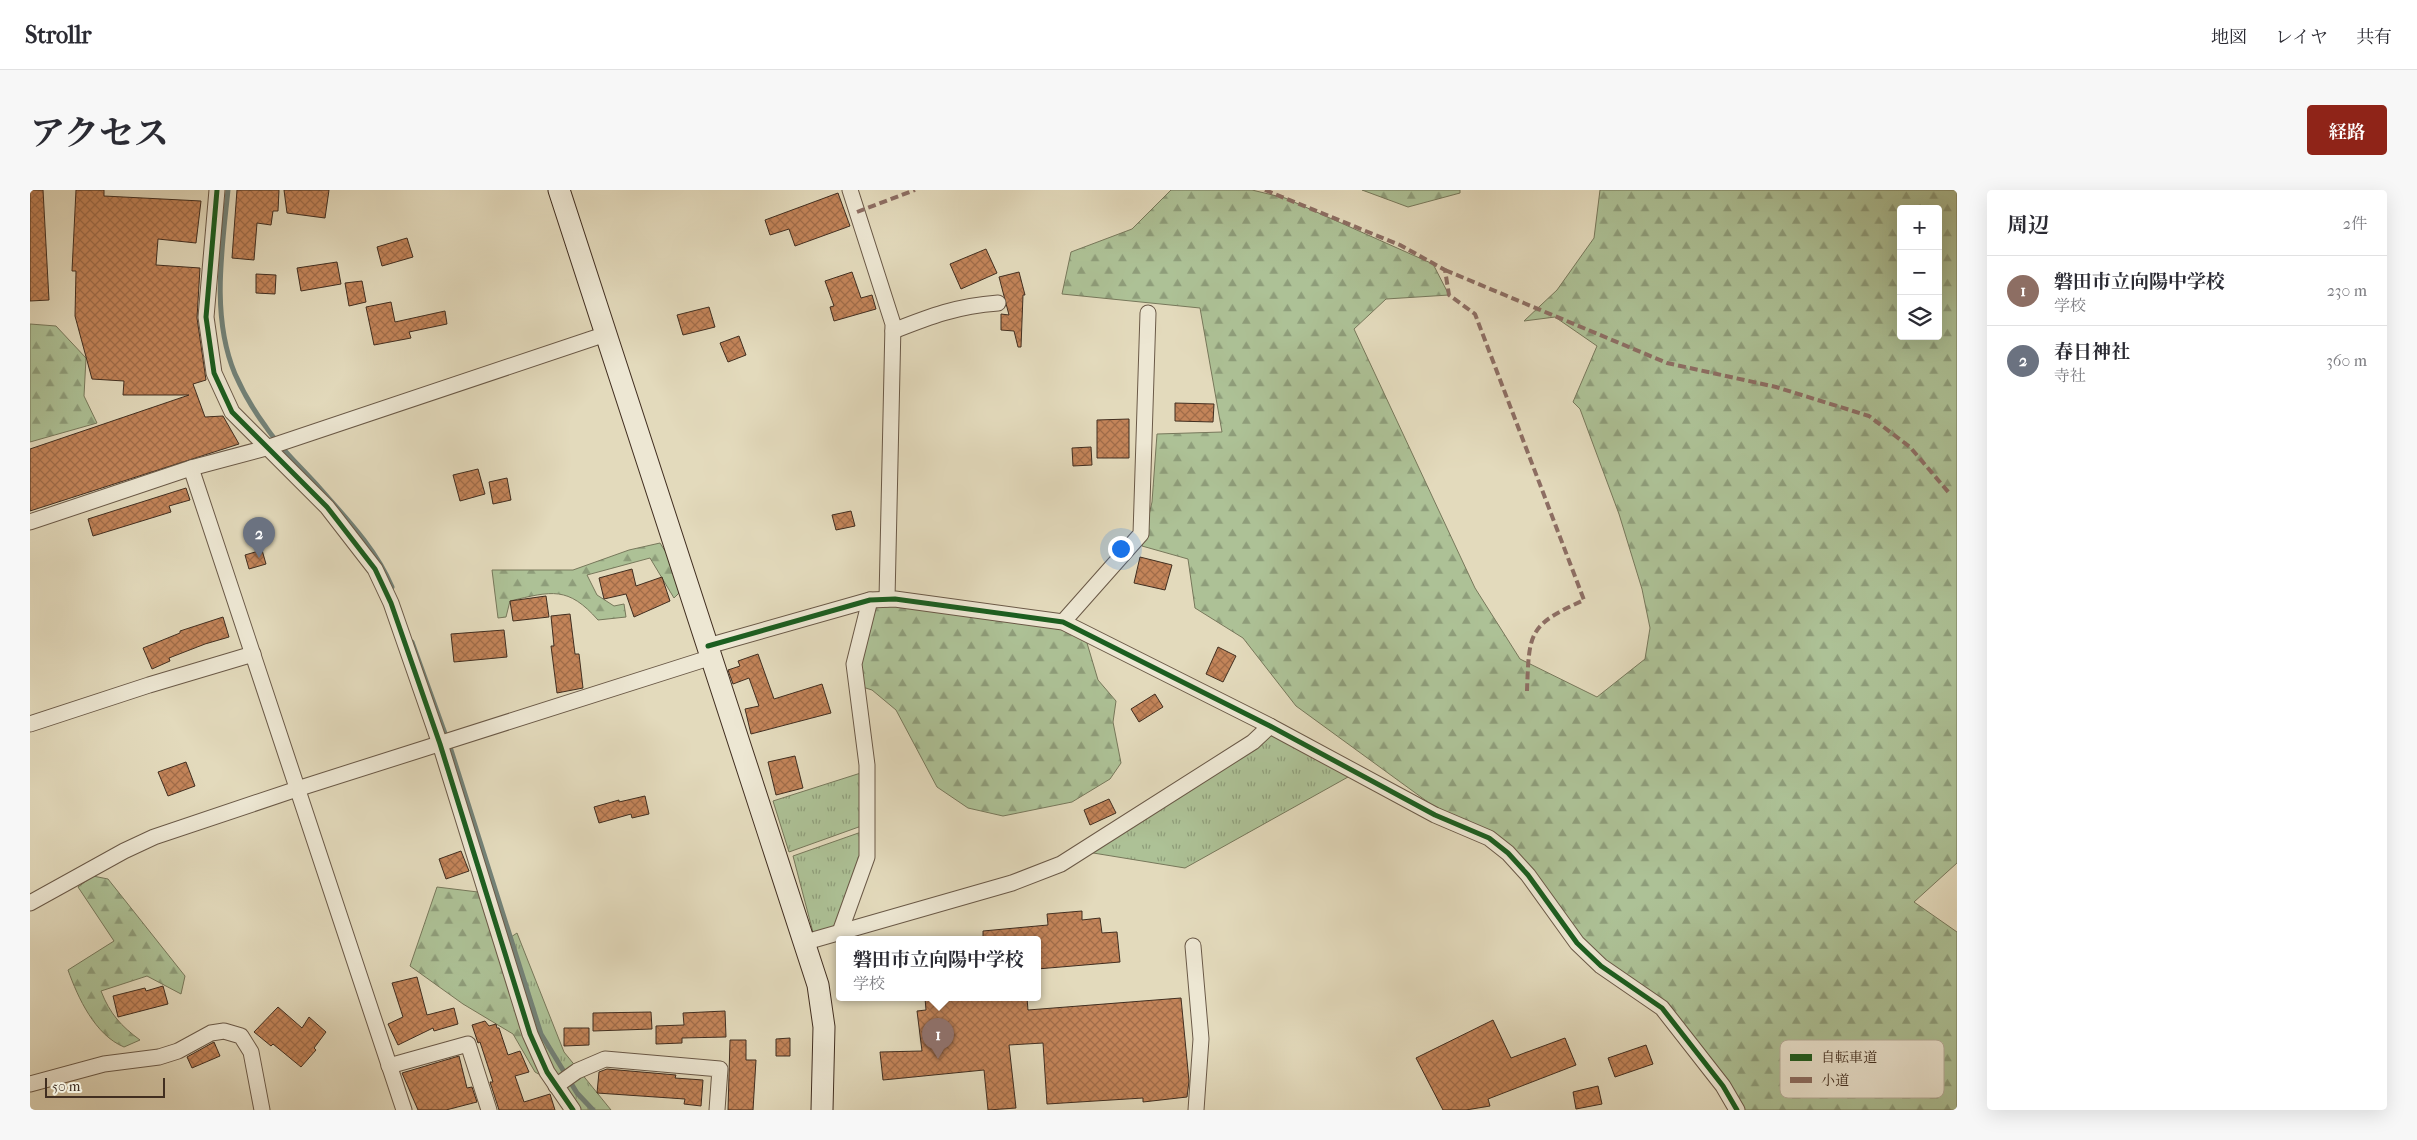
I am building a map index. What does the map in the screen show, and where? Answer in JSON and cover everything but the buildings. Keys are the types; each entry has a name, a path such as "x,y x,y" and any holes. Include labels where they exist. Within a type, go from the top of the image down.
{"street":[{"path":"217,190 206,316 214,373 232,412 327,507 376,568 391,603 440,744 530,1034 547,1072 573,1110"},
{"path":"559,190 806,942 818,985 824,1027 822,1110"},
{"path":"850,190 893,324 887,599"},
{"path":"893,331 941,312 970,305 998,303"},
{"path":"1062,622 1141,534 1148,313"},
{"path":"30,522 191,468 266,448 606,334"},
{"path":"191,468 404,1110"},
{"path":"30,903 154,837 440,744 870,600 887,599 1062,622 1270,726 1435,816 1490,838 1528,875 1577,943 1601,966 1662,1008 1723,1086 1737,1110"},
{"path":"840,932 867,857 867,765 854,664 870,600"},
{"path":"30,724 148,685 252,654"},
{"path":"806,942 1012,883 1060,864 1253,742 1270,726"},
{"path":"1193,946 1200,1039 1196,1110"},
{"path":"30,1084 104,1064 159,1057 178,1052 211,1033 224,1031 242,1036 250,1052 262,1110"},
{"path":"389,1066 468,1044 489,1110"},
{"path":"556,1086 577,1071 605,1059 720,1069 717,1110"}],"green space":[{"path":"1171,190 1252,190 1285,198 1433,264 1449,295 1386,299 1354,329 1475,588 1520,659 1597,697 1645,659 1650,628 1642,589 1619,514 1580,409 1573,402 1597,346 1555,317 1524,321 1557,290 1594,238 1600,190 1957,190 1957,863 1914,902 1957,932 1957,1110 1735,1110 1657,1004 1592,957 1528,875 1296,706 1243,638 1195,608 1188,559 1142,546 1152,502 1157,434 1222,432 1200,308 1062,294 1071,252 1132,229"},
{"path":"1362,190 1460,190 1460,193 1408,207"},
{"path":"30,324 56,326 86,358 84,396 97,423 30,442"},
{"path":"660,543 667,554 681,591 674,598 650,558 587,575 597,595 614,606 624,604 626,617 598,620 578,601 568,596 548,594 510,601 506,617 498,618 492,570 573,570 629,550"},
{"path":"870,600 1084,633 1098,680 1116,701 1113,722 1121,763 1110,779 1072,802 1003,816 968,808 937,787 896,710 872,690 856,685"},
{"path":"1270,726 1357,772 1185,868 1081,851"},
{"path":"867,771 867,824 789,852 773,801"},
{"path":"867,830 840,932 815,940 793,856"},
{"path":"93,876 108,879 185,976 181,994 147,976 101,991 117,1019 140,1040 124,1047 104,1034 96,1025 82,1004 68,970 114,941 78,887"},
{"path":"437,887 486,893 553,1082 535,1072 513,1034 463,1004 410,966"},
{"path":"517,933 564,1052 611,1110 573,1110 543,1065 502,943"}],"waterway":[{"path":"228,190 220,283 223,330 235,374 257,415 271,434 358,532 377,559 392,587"},
{"path":"412,642 451,750 541,1034 577,1093 593,1110"}],"marked path":[{"path":"857,212 915,190"},
{"path":"1265,190 1400,245 1445,270 1449,295 1475,314 1584,600 1552,616 1536,632 1531,642 1529,655 1527,691"},
{"path":"1445,270 1667,363 1776,387 1869,416 1910,447 1950,494"}],"cycle path":[{"path":"217,190 206,317 214,373 232,412 327,507 375,569 391,603 440,744 530,1034 547,1072 573,1110"},
{"path":"708,646 870,600 895,599 1063,622 1270,726 1435,815 1489,838 1508,853 1528,875 1577,943 1601,966 1662,1008 1723,1086 1737,1110"}],"place":[{"name":"春日神社","path":"259,558"},
{"name":"磐田市立向陽中学校","path":"938,1059"}]}
